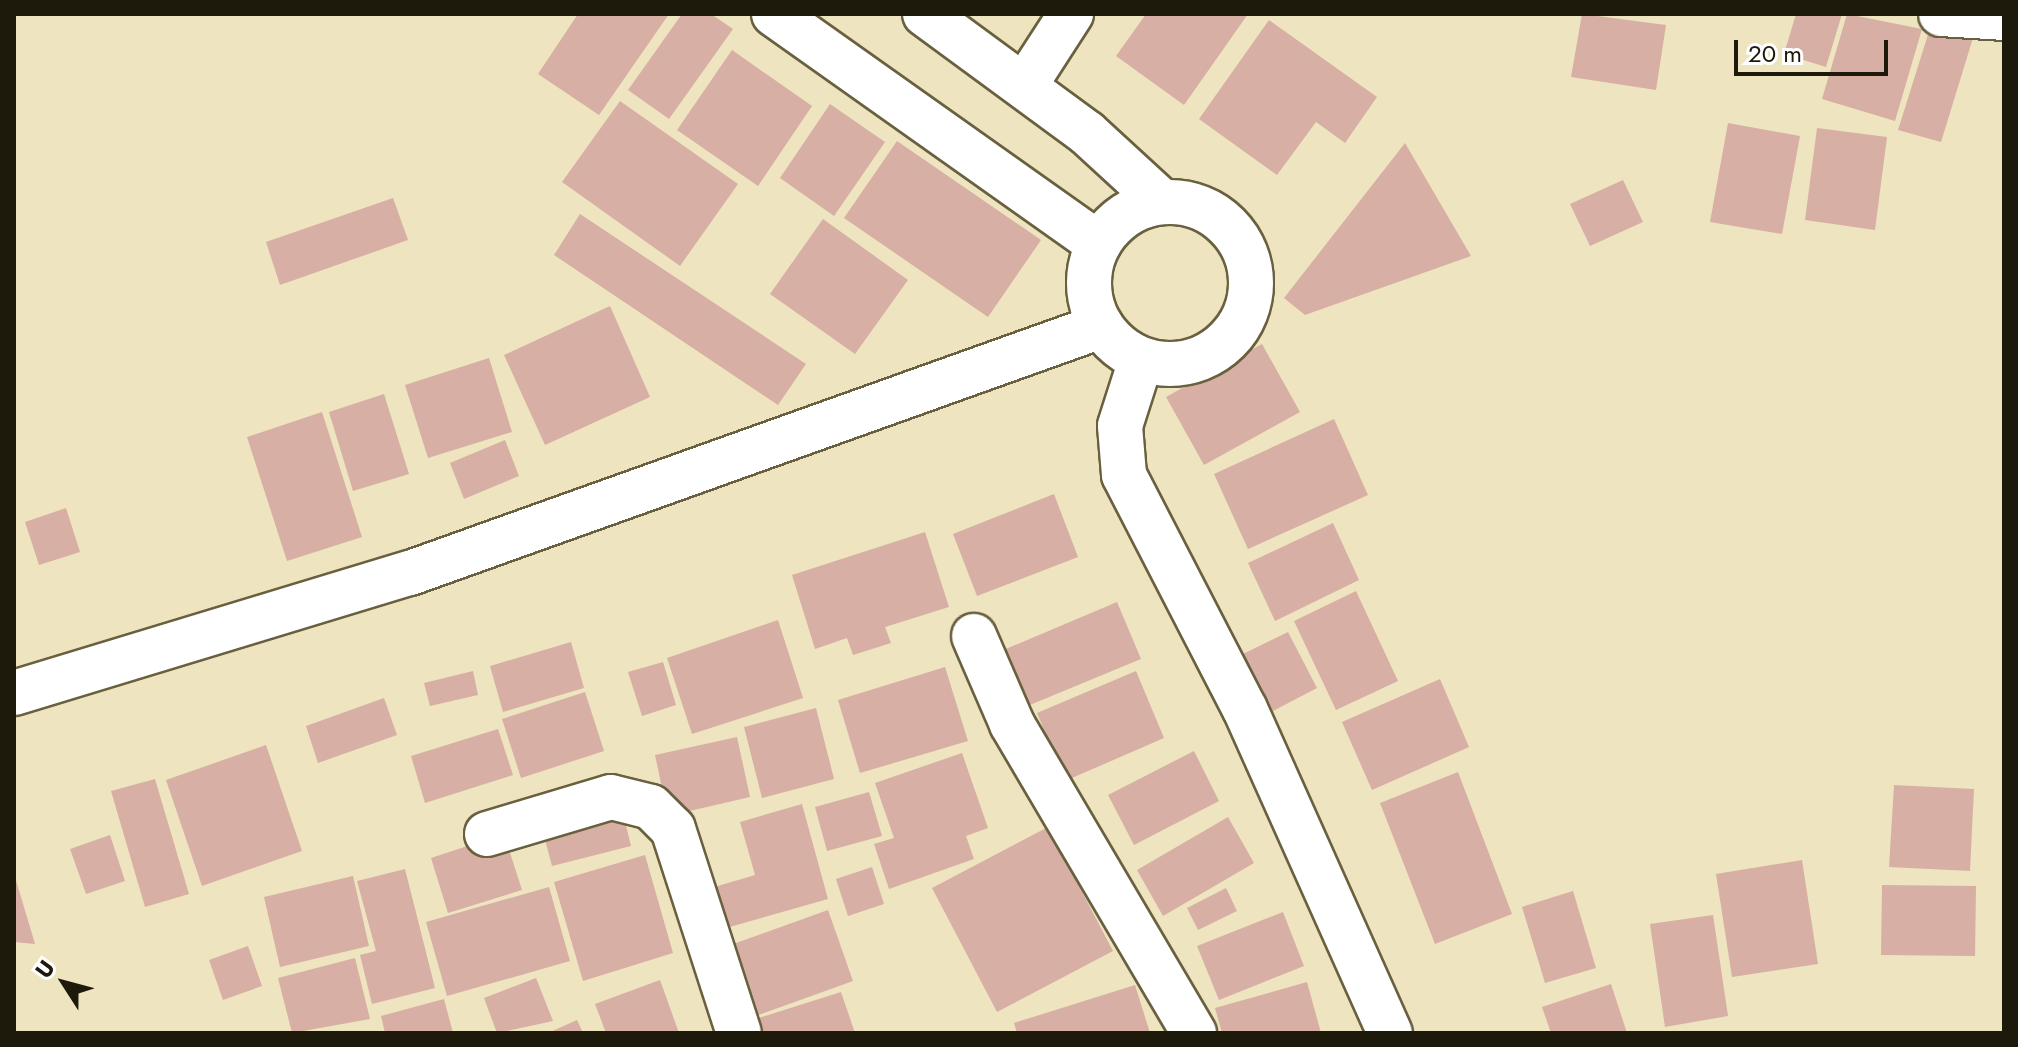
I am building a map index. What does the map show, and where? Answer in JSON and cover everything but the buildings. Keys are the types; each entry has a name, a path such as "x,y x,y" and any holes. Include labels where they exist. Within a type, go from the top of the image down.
{"street":[{"path":"774,14 1099,244"},
{"path":"925,14 1025,85 1162,202 1213,214 1246,254 1251,280 1236,331 1217,349 1194,361 1141,360 1101,326 1089,286 1099,244 1133,211 1162,202"},
{"path":"1025,85 1071,14"},
{"path":"1941,14 2004,18"},
{"path":"14,693 410,573 1101,326"},
{"path":"1141,360 1120,426 1124,475 1245,709 1390,1033"},
{"path":"974,636 1012,724 1194,1033"},
{"path":"487,834 611,797 651,807 673,829 739,1033"}]}
